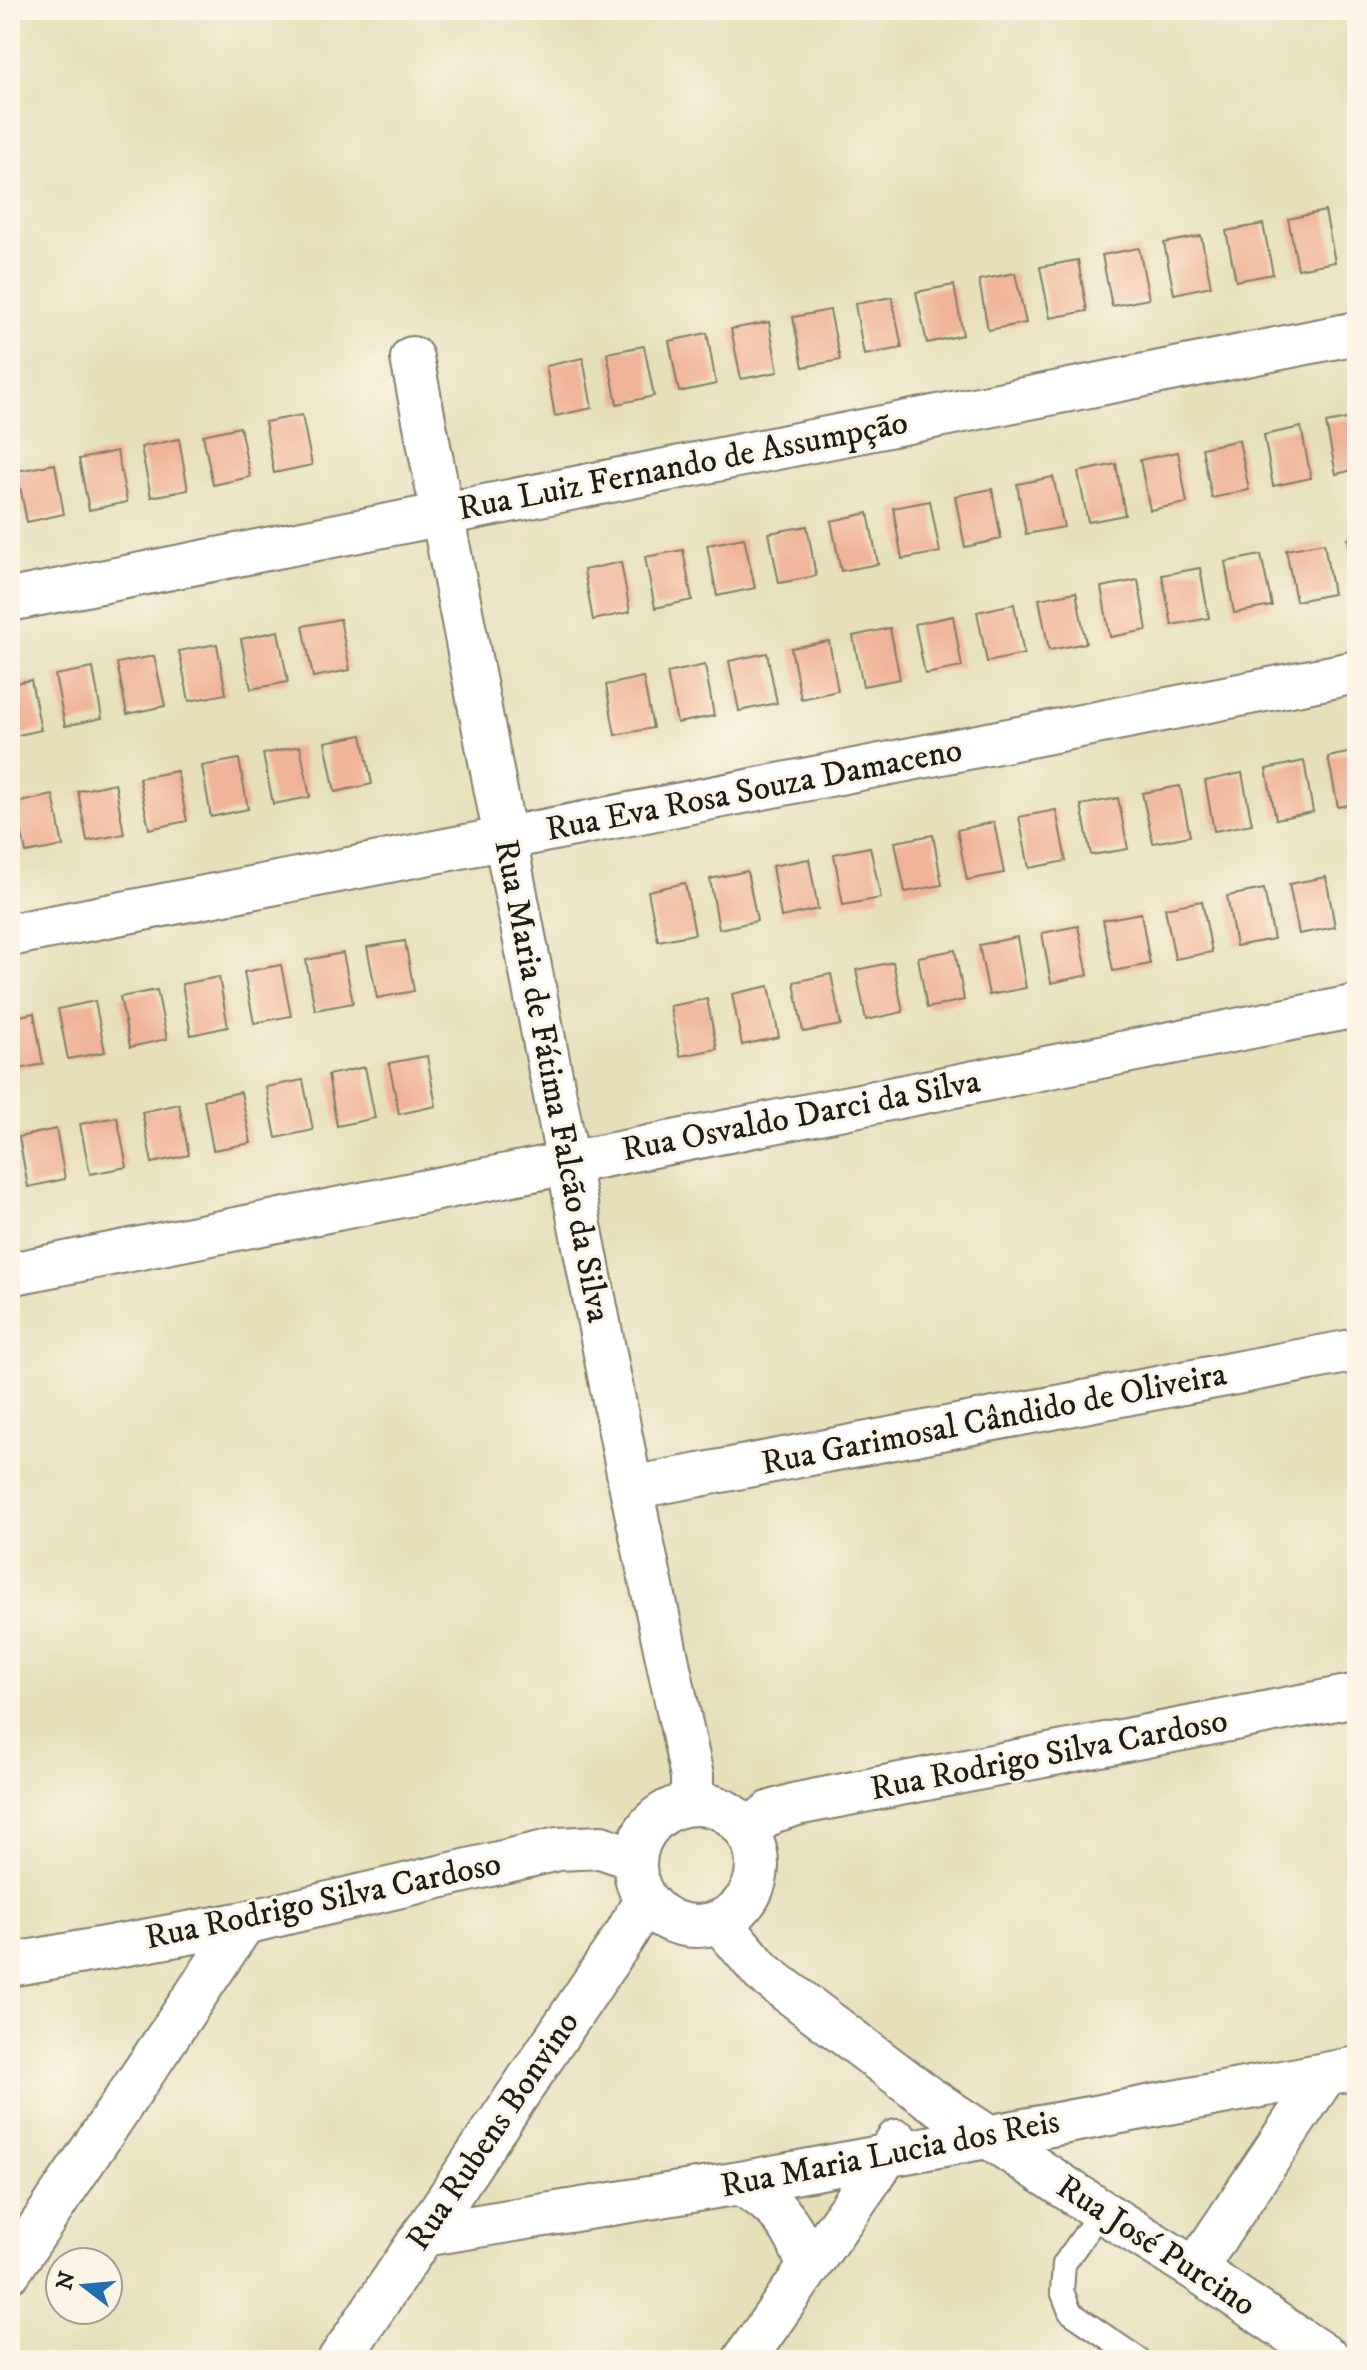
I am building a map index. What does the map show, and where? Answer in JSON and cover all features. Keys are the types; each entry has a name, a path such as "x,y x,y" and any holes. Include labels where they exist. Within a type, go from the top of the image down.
{"street":[{"name":"Rua Luiz Fernando de Assumpção","path":"10,600 1357,333"},
{"name":"Rua Maria de Fátima Falcão da Silva","path":"412,358 631,1488 692,1776 692,1804"},
{"name":"Rua Eva Rosa Souza Damaceno","path":"10,935 1357,672"},
{"name":"Rua Osvaldo Darci da Silva","path":"10,1274 1357,1006"},
{"name":"Rua Garimosal Cândido de Oliveira","path":"631,1488 1357,1350"},
{"name":"Rua Rodrigo Silva Cardoso","path":"747,1831 771,1812 797,1804 1357,1695"},
{"path":"692,1804 713,1806 732,1815 747,1831 755,1851 757,1872 751,1892 738,1910 720,1922 700,1927 679,1925 659,1916 645,1900 636,1880 635,1859 641,1838 653,1821 671,1809 692,1804"},
{"name":"Rua Rodrigo Silva Cardoso","path":"10,1965 244,1923 558,1849 601,1847 635,1859"},
{"name":"Rua Rubens Bonvino","path":"339,2360 626,1934 645,1900"},
{"name":"Rua José Purcino","path":"720,1922 762,1972 929,2098 1331,2360"},
{"path":"10,2271 244,1923"},
{"path":"1195,2269 1341,2072"},
{"name":"Rua Maria Lucia dos Reis","path":"423,2235 740,2183 1341,2072"},
{"path":"744,2360 929,2098"},
{"path":"740,2183 764,2197 784,2216 799,2240 808,2266"}],"lane":[{"path":"1101,2211 1064,2264 1062,2291 1070,2312 1140,2360"}],"building":[{"path":"1325,211 1335,262 1298,269 1288,219"},
{"path":"1263,224 1273,274 1236,281 1226,231"},
{"path":"1201,236 1211,286 1174,294 1164,243"},
{"path":"1139,248 1149,299 1112,306 1102,255"},
{"path":"1078,260 1087,311 1050,318 1040,267"},
{"path":"1015,273 1026,323 988,330 979,280"},
{"path":"954,285 963,335 927,343 916,292"},
{"path":"892,297 902,348 864,355 855,304"},
{"path":"830,310 840,360 803,367 793,317"},
{"path":"769,322 778,372 741,379 731,329"},
{"path":"707,333 716,384 679,392 669,341"},
{"path":"644,346 654,396 617,404 607,353"},
{"path":"583,358 592,408 555,416 546,366"},
{"path":"302,415 312,465 274,473 265,422"},
{"path":"1357,417 1357,469 1336,474 1326,423"},
{"path":"240,427 250,477 213,485 203,435"},
{"path":"1301,427 1311,478 1273,486 1264,435"},
{"path":"179,439 188,490 151,497 141,447"},
{"path":"1239,440 1249,490 1212,498 1202,448"},
{"path":"117,451 127,502 89,510 79,459"},
{"path":"1178,452 1187,503 1150,510 1140,460"},
{"path":"55,464 64,514 27,522 17,471"},
{"path":"1116,464 1125,515 1088,522 1078,472"},
{"path":"1053,477 1064,527 1026,534 1017,484"},
{"path":"992,489 1001,539 965,547 955,496"},
{"path":"930,501 940,552 902,559 893,508"},
{"path":"868,513 878,564 841,571 831,521"},
{"path":"807,526 816,576 779,583 769,533"},
{"path":"1357,537 1357,576 1356,576 1348,539"},
{"path":"744,538 755,588 717,596 707,545"},
{"path":"1324,543 1333,594 1296,601 1286,550"},
{"path":"683,550 692,600 655,608 645,557"},
{"path":"1261,555 1272,606 1234,613 1225,562"},
{"path":"621,562 630,612 593,620 584,570"},
{"path":"1200,568 1209,618 1172,625 1162,575"},
{"path":"1138,580 1147,630 1110,637 1101,587"},
{"path":"1076,592 1086,643 1049,650 1039,599"},
{"path":"1014,604 1024,654 987,662 977,612"},
{"path":"953,616 962,667 925,674 915,624"},
{"path":"340,619 350,670 313,677 303,626"},
{"path":"890,628 900,679 863,686 853,636"},
{"path":"278,631 288,682 251,689 241,639"},
{"path":"829,641 838,691 801,699 791,648"},
{"path":"217,644 226,694 189,701 179,651"},
{"path":"767,653 777,703 739,711 729,661"},
{"path":"154,656 165,706 127,714 117,663"},
{"path":"705,665 714,716 677,723 667,673"},
{"path":"93,668 102,718 65,726 55,675"},
{"path":"643,677 653,728 615,735 606,685"},
{"path":"31,680 41,730 10,737 10,684"},
{"path":"362,735 372,784 335,792 325,742"},
{"path":"300,746 310,797 273,804 263,754"},
{"path":"1357,751 1357,803 1338,807 1328,757"},
{"path":"239,759 248,809 211,817 202,766"},
{"path":"1304,761 1313,812 1276,819 1266,769"},
{"path":"177,771 187,821 149,829 139,778"},
{"path":"1242,773 1252,824 1214,831 1205,781"},
{"path":"115,783 124,834 87,841 78,791"},
{"path":"1180,786 1190,836 1153,843 1142,793"},
{"path":"53,795 63,846 26,853 16,803"},
{"path":"1118,798 1128,849 1091,855 1081,805"},
{"path":"1056,810 1066,861 1029,868 1019,817"},
{"path":"994,822 1004,873 967,880 957,830"},
{"path":"933,835 942,885 905,892 895,842"},
{"path":"870,847 881,898 843,905 834,854"},
{"path":"809,859 818,909 781,917 772,866"},
{"path":"747,871 757,921 719,929 710,879"},
{"path":"1326,877 1335,927 1299,934 1289,884"},
{"path":"685,883 695,934 658,941 648,891"},
{"path":"1264,889 1274,939 1236,946 1227,896"},
{"path":"1202,901 1212,952 1175,959 1165,908"},
{"path":"1141,913 1150,964 1113,971 1103,920"},
{"path":"1078,926 1088,975 1051,983 1042,933"},
{"path":"1017,937 1026,988 989,995 979,945"},
{"path":"405,941 414,991 377,998 367,947"},
{"path":"955,950 964,1000 927,1008 918,957"},
{"path":"343,953 353,1003 315,1010 306,960"},
{"path":"893,962 903,1012 866,1020 856,970"},
{"path":"281,965 291,1016 254,1023 244,972"},
{"path":"831,974 841,1025 803,1032 794,982"},
{"path":"219,977 228,1027 191,1035 182,984"},
{"path":"769,986 779,1037 742,1045 732,994"},
{"path":"157,990 167,1039 130,1047 120,997"},
{"path":"707,999 717,1049 680,1056 670,1006"},
{"path":"95,1001 105,1052 68,1059 58,1009"},
{"path":"34,1013 43,1064 10,1071 10,1018"},
{"path":"427,1056 436,1106 399,1114 389,1063"},
{"path":"365,1067 375,1118 337,1126 328,1075"},
{"path":"303,1080 313,1130 276,1138 266,1087"},
{"path":"241,1092 251,1143 213,1150 204,1100"},
{"path":"179,1104 189,1155 152,1163 142,1112"},
{"path":"117,1117 127,1167 90,1174 80,1124"},
{"path":"56,1129 65,1179 28,1187 19,1137"}]}
